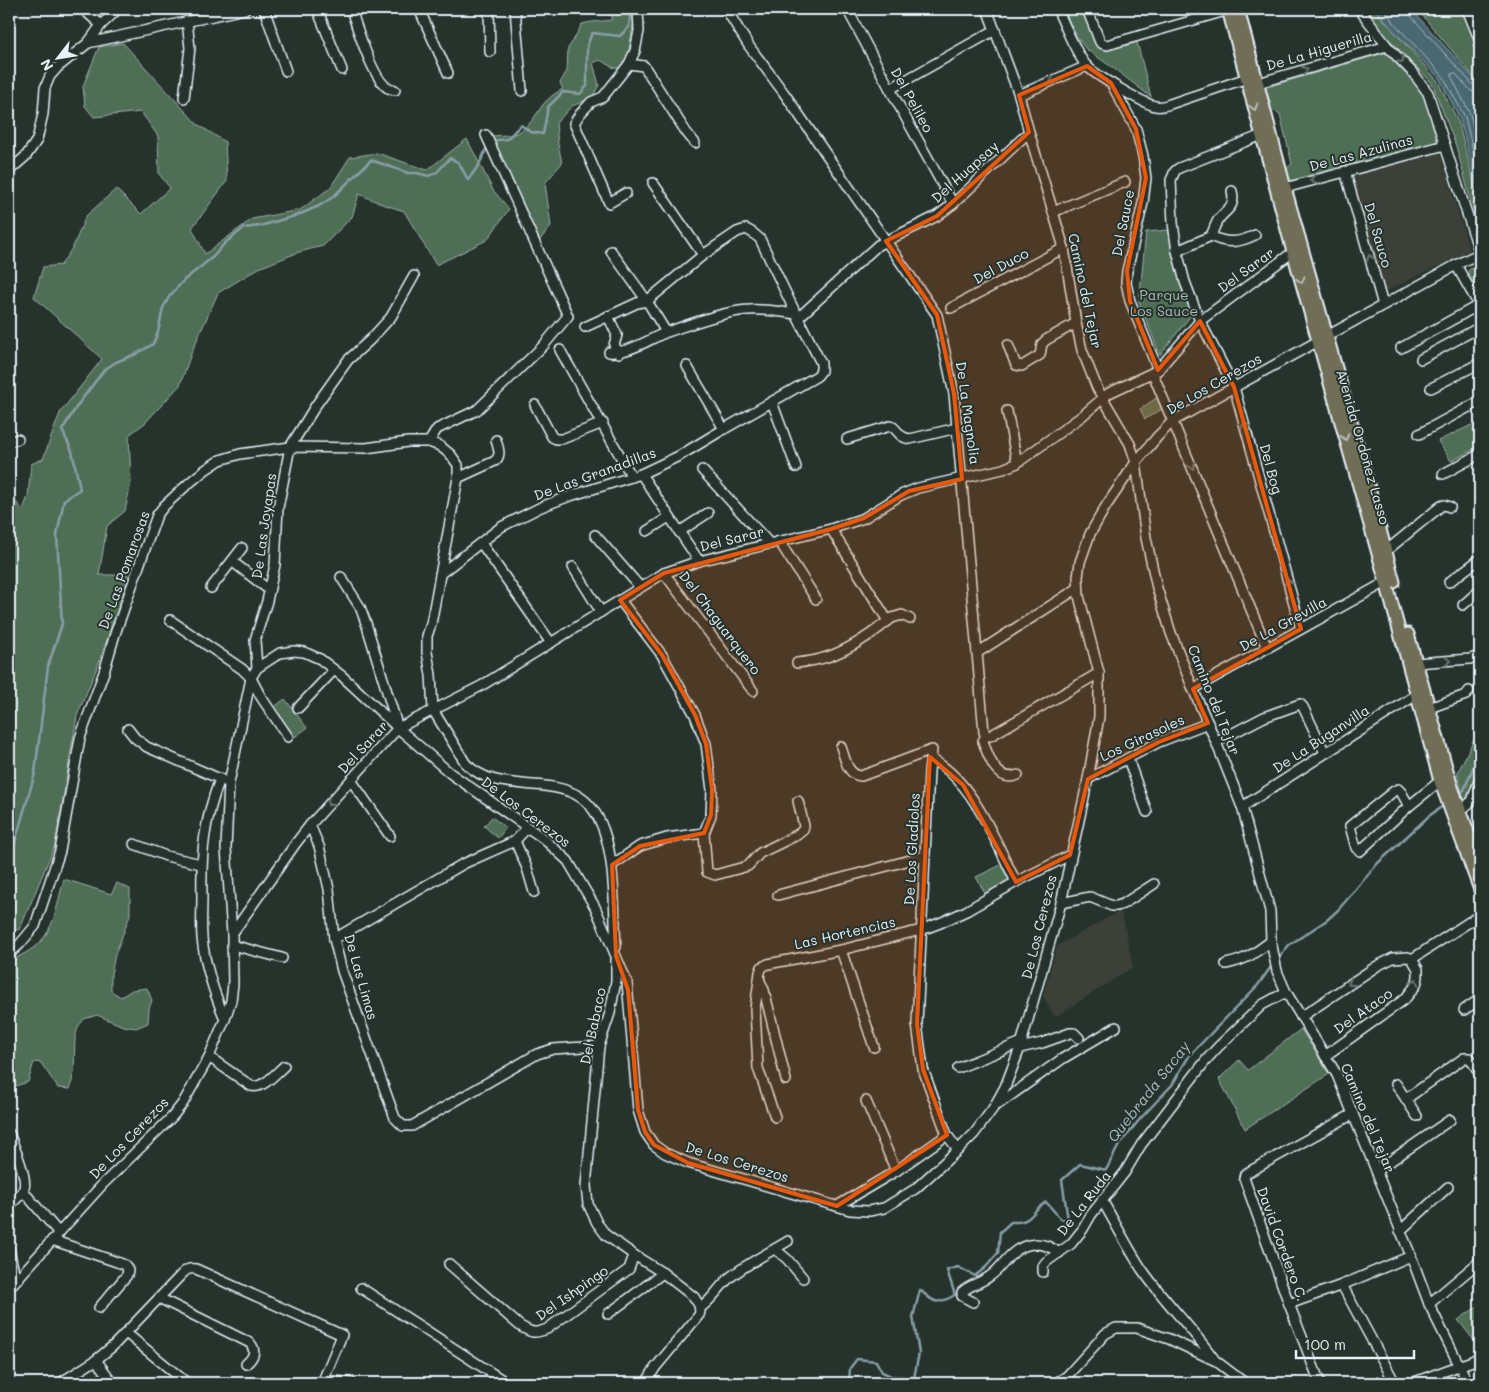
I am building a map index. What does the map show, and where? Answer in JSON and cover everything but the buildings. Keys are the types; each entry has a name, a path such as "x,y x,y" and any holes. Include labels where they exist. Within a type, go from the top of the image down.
{"main road":[{"name":"Avenida Ordoñez Lasso","path":"1231,9 1247,78 1293,252 1322,339 1386,551 1429,708 1444,784"},
{"name":"Avenida Ordoñez Lasso","path":"1231,9 1258,83 1322,339 1416,696 1480,890"},
{"name":"Avenida Ordoñez Lasso","path":"1456,814 1476,841 1480,866"}],"street":[{"path":"84,9 101,25"},
{"path":"9,171 26,156 37,140 43,114 45,88 50,76 62,63 88,43 101,25 118,9"},
{"path":"88,43 245,9"},
{"path":"264,9 286,71"},
{"path":"317,9 342,70"},
{"path":"351,9 366,53 376,72 388,88 395,90"},
{"path":"419,9 448,73"},
{"path":"489,9 490,52"},
{"path":"515,9 522,91"},
{"path":"626,193 609,203 574,123 591,102 603,97 629,64 635,51 639,31 638,9"},
{"name":"De La Magnolia","path":"726,9 749,46 784,93 937,315 954,394 984,732 986,735 983,741 998,773 1009,777 1018,775"},
{"name":"Del Pelileo","path":"847,9 953,204"},
{"name":"Camino del Tejar","path":"987,9 1019,96 1064,248 1082,350 1091,376 1130,444 1136,462 1146,538 1157,588 1171,633 1242,807 1270,911 1272,944 1277,971 1286,992 1337,1075 1429,1304 1468,1383"},
{"path":"1057,9 1087,66 1111,83 1158,107 1186,100 1247,78"},
{"path":"1088,9 1100,42 1107,45 1231,9"},
{"path":"1359,9 1387,46 1414,74 1428,94 1480,253"},
{"path":"1467,9 1478,31 1480,41"},
{"path":"184,98 190,48 187,21"},
{"path":"890,89 995,30"},
{"name":"De La Higuerilla","path":"1258,83 1387,46"},
{"path":"629,64 644,66 695,143"},
{"path":"1019,96 1087,66"},
{"name":"Del Sauce","path":"1111,83 1136,129 1146,178 1143,204 1128,271 1127,292 1173,421 1267,648"},
{"name":"Del Huapsay","path":"797,316 870,252 886,241 937,216 953,204 1029,132"},
{"path":"433,710 427,636 431,624 458,478 458,465 451,455 440,446 429,442 437,429 478,410 543,346 568,316 486,135"},
{"name":"Del Bog","path":"1262,135 1175,171 1172,180 1173,223 1177,251 1185,282 1200,321 1234,387 1301,629"},
{"name":"De Las Azulinas","path":"1285,188 1445,145"},
{"name":"Del Sauco","path":"1345,172 1383,305"},
{"path":"1053,212 1124,182"},
{"path":"653,183 703,255"},
{"path":"1177,251 1211,236 1218,220 1232,205 1234,198 1232,192"},
{"path":"585,327 637,303 647,301 703,255 738,232 746,230 760,239 797,316"},
{"path":"1211,236 1218,240 1238,242 1254,235"},
{"name":"Del Duco","path":"951,308 1064,248"},
{"path":"611,251 647,301 666,332"},
{"name":"Del Sarar","path":"232,934 310,825 398,728 481,686 664,573 699,561 831,529 864,518 909,491 1002,470 1017,463 1117,388 1156,372 1200,321 1293,252"},
{"name":"De Los Cerezos","path":"9,1288 103,1184 172,1118 209,1057 231,1001 233,984 226,834 229,783 251,678 256,668 280,654 294,651 304,652 320,659 450,773 544,839 568,861 595,907 627,982 638,1110 645,1132 654,1145 688,1163 850,1210 868,1211 884,1208 915,1189 974,1134 994,1107 1005,1087 1021,1045 1060,903 1100,717 1099,673 1078,588 1080,562 1090,534 1106,506 1136,462 1173,421 1480,253"},
{"path":"1401,348 1480,306 1456,265"},
{"path":"290,447 316,405 348,360 391,317 414,276"},
{"path":"609,352 619,353 666,332 735,312 750,310 797,316"},
{"path":"608,316 617,335 614,345 619,353"},
{"name":"De Las Granadillas","path":"440,574 501,526 541,507 637,475 679,456 817,376 821,371 821,363 797,316"},
{"path":"1008,345 1016,365 1022,366 1040,355 1042,344 1046,340 1076,323"},
{"path":"1421,359 1480,327"},
{"path":"560,350 603,423 637,475 669,516 699,561"},
{"path":"1431,388 1480,363"},
{"path":"687,366 724,429"},
{"path":"1418,434 1480,401"},
{"path":"772,402 796,467"},
{"path":"535,405 552,437 556,439 562,439 603,423"},
{"path":"1007,411 1017,463"},
{"path":"847,439 890,426 904,438 910,439 957,428"},
{"path":"458,478 495,461 500,453 496,440"},
{"name":"De Las Pomarosas","path":"9,954 35,926 60,850 80,738 104,672 114,634 158,515 164,506 205,470 220,460 240,454 290,447 366,448 408,442 429,442"},
{"name":"De Las Joyapas","path":"256,668 255,640 275,565 278,508 290,447"},
{"path":"1443,474 1480,454"},
{"path":"702,470 774,543 816,599"},
{"path":"1386,551 1441,506 1450,507"},
{"path":"680,532 708,513"},
{"path":"647,531 669,516"},
{"path":"831,529 888,621"},
{"path":"595,535 640,587"},
{"path":"481,542 552,643"},
{"path":"211,588 242,548"},
{"path":"1449,582 1480,559"},
{"path":"233,562 269,590"},
{"path":"573,567 601,612"},
{"name":"Del Chaguarquero","path":"664,573 753,691"},
{"path":"341,577 360,607 398,728"},
{"name":"De La Grevilla","path":"1193,689 1386,582"},
{"path":"977,653 1078,588"},
{"path":"1463,605 1480,590"},
{"path":"620,600 662,654 690,703 706,744 712,790 711,815 704,833 707,872 715,875 748,866 760,853 797,834 804,826 798,801"},
{"path":"797,664 821,659 844,650 892,618 902,615 910,619"},
{"path":"170,620 242,669 251,678 261,697 288,736"},
{"path":"1416,664 1470,659 1480,656"},
{"path":"298,708 334,670"},
{"path":"986,735 990,736 1099,673"},
{"path":"1429,708 1466,695 1469,692"},
{"name":"De La Buganvilla","path":"1242,807 1416,696"},
{"path":"1216,742 1264,717 1300,704 1325,753"},
{"name":"Del Babaco","path":"433,710 466,764 474,771 486,778 501,782 554,786 579,796 590,805 600,818 608,843 612,865 616,981 610,1013 600,1046 586,1186 588,1204 597,1223 606,1235 634,1256 663,1273 694,1297 700,1308"},
{"name":"Los Girasoles","path":"1088,779 1159,742 1208,723"},
{"path":"128,728 135,738 147,747 229,783"},
{"path":"841,747 852,774 860,776 931,754 963,785 980,811 1016,882"},
{"name":"De Los Gladiolos","path":"931,754 917,1024 923,1069 947,1135 958,1150"},
{"path":"1128,759 1147,812"},
{"path":"1456,814 1472,801 1480,778"},
{"path":"220,780 208,813 204,831 201,864 201,915 204,952 216,999 225,1019"},
{"path":"351,780 390,836"},
{"path":"1409,806 1401,792 1398,790 1394,791 1350,826 1356,848 1360,851 1409,806 1444,784"},
{"name":"De Las Limas","path":"310,825 319,846 329,890 334,938 342,971 395,1118 403,1126 412,1126 537,1054 553,1049 600,1046"},
{"path":"334,938 463,864 515,841 527,828"},
{"path":"612,865 640,846 667,838 704,833"},
{"path":"515,841 527,868 534,892"},
{"path":"134,844 166,856 201,864"},
{"name":"Las Hortencias","path":"759,978 762,967 768,964 841,950 921,930 940,923 1070,855"},
{"path":"778,895 925,856"},
{"path":"1060,903 1090,897 1116,906 1123,904 1154,884"},
{"path":"1301,1017 1377,966 1393,958 1408,957 1412,959 1480,915"},
{"path":"1226,964 1239,962 1272,944"},
{"path":"232,945 282,958"},
{"path":"841,950 874,1047"},
{"name":"Del Ataco","path":"1325,1056 1405,999 1416,985 1418,977 1418,969 1412,959"},
{"path":"759,978 764,990 786,1080"},
{"path":"759,978 755,1009 758,1068 775,1116"},
{"name":"De La Ruda","path":"1042,1272 1046,1262 1071,1244 1102,1200 1125,1172 1152,1129 1219,1046 1262,1006 1286,992"},
{"path":"1464,1010 1480,999"},
{"path":"994,1107 1062,1059 1116,1027"},
{"path":"958,1068 1021,1045 1042,1043 1070,1033 1074,1033 1079,1038"},
{"path":"209,1057 250,1086 256,1087 284,1066"},
{"path":"1406,1099 1464,1058 1470,1058 1480,1074"},
{"path":"1396,1084 1417,1116"},
{"path":"866,1100 896,1170"},
{"name":"David Cordero C.","path":"1320,1383 1289,1304 1245,1184 1244,1176 1353,1114"},
{"path":"1376,1171 1450,1120"},
{"path":"9,1133 25,1178 25,1186 9,1206"},
{"path":"837,1206 896,1170 947,1135"},
{"path":"1400,1231 1448,1187"},
{"path":"22,1191 56,1237 125,1265 128,1270 127,1275 99,1308"},
{"path":"1102,1200 1142,1269 1216,1362"},
{"path":"646,1383 654,1368 698,1316 700,1308 707,1303 722,1284 734,1274 788,1241"},
{"path":"973,1302 964,1298 962,1292 988,1278 1019,1248 1031,1244 1041,1244 1052,1247 1059,1253"},
{"path":"9,1249 14,1272 19,1278"},
{"path":"775,1249 787,1258 802,1278"},
{"name":"Del Ishpingo","path":"449,1264 520,1326 531,1332 537,1332 547,1329 629,1270 634,1256"},
{"path":"1289,1304 1342,1285 1411,1256"},
{"path":"1429,1304 1480,1261"},
{"path":"60,1383 74,1379 126,1333 186,1269 196,1269 342,1335 323,1382 352,1383"},
{"path":"608,1314 663,1273"},
{"path":"1342,1285 1395,1383"},
{"path":"361,1288 507,1383"},
{"path":"159,1298 250,1343 254,1354 252,1359 246,1364"},
{"path":"1056,1383 1067,1376 1105,1334 1116,1328 1137,1328 1169,1339 1216,1362 1245,1383"},
{"path":"126,1333 187,1383"},
{"path":"1412,1383 1472,1362 1480,1356"},
{"path":"96,1360 112,1383"}],"highlighted area":[{"path":"1087,66 1111,83 1136,129 1146,178 1127,271 1130,301 1158,370 1200,321 1234,387 1301,629 1193,689 1208,723 1159,742 1088,779 1070,855 1016,882 963,785 930,757 917,1024 923,1069 947,1135 837,1206 688,1163 654,1145 645,1132 638,1110 628,990 616,956 612,865 640,846 704,833 711,815 712,790 706,744 695,715 662,655 620,600 664,573 831,529 864,518 909,491 962,479 954,394 937,315 886,241 937,216 1029,132 1019,95"}],"shaded area":[{"path":"1439,149 1470,251 1380,294 1346,175"},
{"path":"1120,911 1133,967 1055,1017 1043,996 1057,946"}],"green space":[{"path":"616,9 627,13 634,19 628,56 620,69 600,60 593,63 599,85 592,98 572,106 556,123 562,163 545,183 551,226 539,241 492,136 516,133 523,130 529,124 546,101 563,89 560,83 567,71 568,48 582,24 611,20 612,13"},
{"path":"1063,9 1085,9 1100,46 1107,50 1137,42 1151,97 1086,49 1077,37"},
{"path":"1365,9 1375,9 1437,80 1458,121 1480,206 1480,235 1456,146 1432,83 1380,30"},
{"path":"1417,9 1463,9 1480,55 1480,84"},
{"path":"123,43 197,124 225,142 227,181 192,228 205,254 252,219 300,210 330,188 350,157 377,153 427,170 467,139 493,190 509,209 487,240 436,265 404,211 359,194 352,217 323,246 299,252 259,268 218,293 192,351 180,385 145,423 129,435 131,483 125,511 107,526 99,575 130,575 98,665 77,716 55,845 20,929 9,932 9,494 23,510 28,496 31,464 43,459 60,413 102,359 34,297 43,267 61,265 73,247 86,216 116,189 141,214 170,188 159,174 158,136 141,112 94,117 85,106 83,86 99,47"},
{"path":"1384,53 1389,54 1423,93 1439,141 1287,183 1285,170 1292,164 1280,114 1270,109 1264,88"},
{"name":"Parque Los Sauce","path":"1168,230 1192,314 1160,355 1139,302 1146,232"},
{"path":"1480,263 1480,294 1468,273 1469,270"},
{"path":"1158,397 1164,408 1145,419 1140,409"},
{"path":"1480,421 1480,446 1451,461 1438,441"},
{"path":"285,699 307,728 295,737 273,708"},
{"path":"1480,732 1480,764 1465,802 1457,774 1473,741"},
{"path":"492,817 506,828 498,838 484,826"},
{"path":"1001,865 1011,881 986,895 976,877"},
{"path":"64,879 111,894 117,883 130,889 130,915 115,955 111,974 111,991 121,997 132,990 147,988 152,1000 148,1023 136,1028 123,1026 97,1015 84,1019 78,1027 75,1038 74,1072 70,1089 58,1088 41,1063 34,1062 28,1082 9,1088 9,962 33,948 46,934 54,917"},
{"path":"1301,1029 1329,1074 1245,1129 1219,1079 1239,1060 1248,1070"},
{"path":"1478,1306 1480,1310 1479,1347 1458,1320"}],"water":[{"path":"1376,9 1411,9 1480,85 1480,199 1460,119 1439,78 1391,28"}],"waterway":[{"path":"490,141 507,139 521,125 531,132 543,134 548,107 563,92 580,94 587,86 587,46 592,33 620,36 629,27 630,15 628,9"},
{"path":"9,863 35,773 48,666 62,624 57,535 64,500 80,489 72,451 62,430 79,403 104,370 153,344 158,332 163,308 169,297 184,280 213,257 225,243 244,228 260,226 298,215 319,206 333,197 371,160 408,173 429,176 437,172 450,158 459,163 468,180 479,165 488,145"},
{"name":"Quebrada Sacay","path":"1459,794 1464,790 1480,751"},
{"name":"Quebrada Sacay","path":"1277,960 1289,945 1327,920 1338,910 1378,863 1429,816 1444,805"},
{"name":"Quebrada Sacay","path":"849,1383 850,1368 857,1359 876,1361 882,1372 891,1376 914,1378 919,1353 913,1317 920,1290 937,1302 955,1295 947,1270 958,1267 975,1276 998,1253 1000,1232 1011,1222 1024,1221 1046,1202 1061,1219 1068,1220 1062,1180 1080,1164 1106,1170 1119,1145 1172,1085 1189,1056 1258,985 1273,964"}]}
